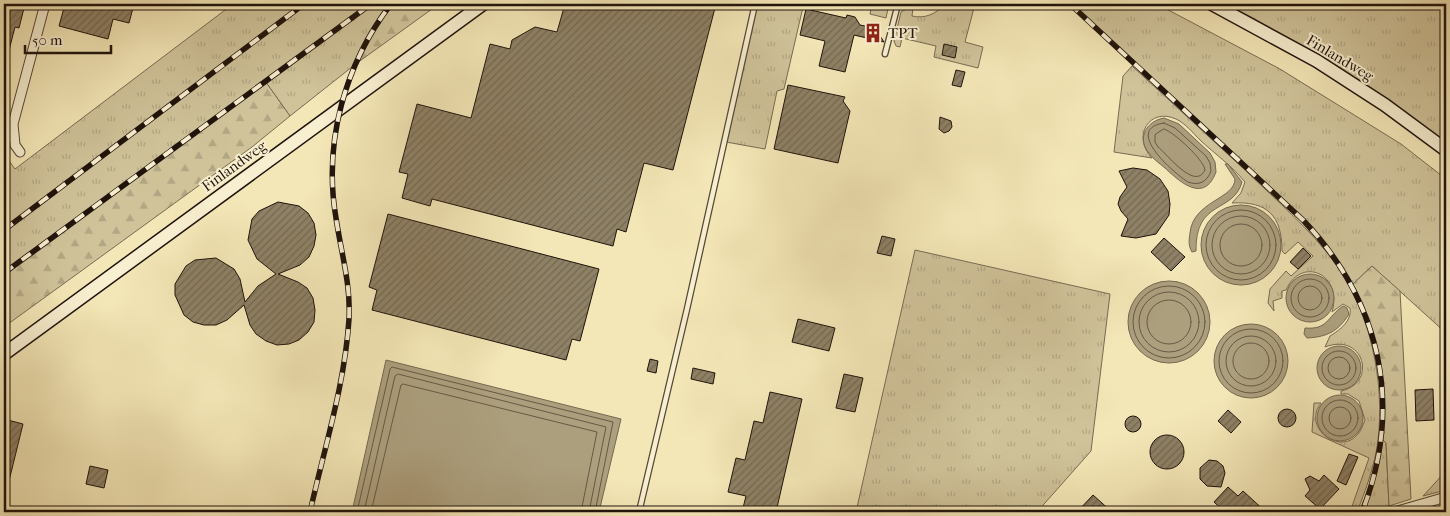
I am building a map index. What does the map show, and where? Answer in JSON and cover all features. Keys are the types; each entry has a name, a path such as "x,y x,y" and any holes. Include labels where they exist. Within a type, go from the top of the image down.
{"street":[{"path":"20,152 15,145 13,124 45,4"},
{"name":"Finlandweg","path":"4,354 483,4"},
{"name":"Finlandweg","path":"1212,4 1317,62 1385,105 1446,150"},
{"path":"1394,512 1446,497"}],"lane":[{"path":"639,512 687,310 755,4"},
{"path":"885,54 898,4"}],"green space":[{"path":"233,4 389,4 373,27 357,63 290,116 265,81 4,275 4,154 15,169"},
{"path":"389,4 439,4 357,63 373,27"},
{"path":"757,4 790,4 803,7 784,89 777,91 765,149 726,142"},
{"path":"872,4 889,4 886,18 870,14"},
{"path":"945,4 975,4 965,42 983,47 978,68 934,57 936,46 902,38 900,47 896,46 894,41 901,12 908,8 913,8 912,16 926,16 938,11"},
{"path":"1070,4 1157,4 1280,69 1401,144 1446,179 1446,333 1372,266 1352,285 1330,251 1299,217"},
{"path":"1223,4 1428,4 1446,13 1446,144"},
{"path":"1132,66 1246,171 1315,238 1347,282 1366,325 1372,347 1377,371 1380,417 1375,459 1357,512 1350,512 1369,458 1312,432 1314,403 1321,403 1317,410 1316,422 1319,429 1330,439 1344,442 1351,440 1360,432 1365,420 1359,401 1348,394 1341,394 1341,391 1353,386 1360,379 1362,360 1357,352 1349,346 1338,344 1325,347 1330,336 1347,321 1350,308 1343,304 1332,312 1334,298 1332,287 1319,274 1310,272 1301,274 1293,280 1286,290 1282,291 1282,298 1273,301 1274,311 1268,303 1270,289 1286,271 1291,276 1313,256 1298,242 1285,254 1282,251 1279,228 1270,213 1255,205 1232,203 1241,193 1245,182 1229,165 1176,119 1167,116 1158,117 1151,120 1146,126 1143,141 1146,150 1152,158 1114,152 1123,76"},
{"path":"265,81 290,116 252,147 4,327 4,275"},
{"path":"915,250 1110,294 1091,451 1037,512 856,512"},
{"path":"1372,266 1400,291 1411,499 1389,506 1386,443 1382,439 1383,399 1378,360 1368,322 1352,285"},
{"path":"1382,439 1386,443 1389,506 1369,512 1359,512 1377,468"},
{"path":"1446,471 1446,490 1423,496"}],"water":[{"path":"1164,118 1179,124 1210,153 1215,162 1216,172 1211,182 1205,187 1192,187 1185,184 1148,152 1143,141 1146,130 1153,122"},
{"path":"1225,164 1228,164 1242,182 1231,199 1215,209 1202,223 1197,234 1196,251 1192,252 1189,240 1193,222 1198,214 1233,186 1235,179"},
{"path":"1241,205 1256,208 1269,217 1278,230 1281,245 1278,260 1269,273 1256,282 1241,285 1226,282 1213,273 1204,260 1201,245 1204,230 1213,217 1226,208"},
{"path":"1310,274 1319,276 1327,281 1332,289 1334,298 1332,307 1327,315 1319,320 1310,322 1301,320 1293,315 1288,307 1286,298 1288,289 1293,281 1301,276"},
{"path":"1169,281 1185,284 1198,293 1207,306 1210,322 1207,338 1198,351 1185,360 1169,363 1153,360 1140,351 1131,338 1128,322 1131,306 1140,293 1153,284"},
{"path":"1343,306 1347,308 1349,314 1336,329 1326,335 1307,338 1304,334 1305,328 1323,325"},
{"path":"1251,324 1265,327 1277,335 1285,347 1288,361 1285,375 1277,387 1265,395 1251,398 1237,395 1225,387 1217,375 1214,361 1217,347 1225,335 1237,327"},
{"path":"1343,346 1355,352 1360,359 1360,377 1355,384 1348,389 1335,390 1327,387 1320,380 1317,364 1320,356 1327,349"},
{"path":"386,360 621,419 599,512 352,512"},
{"path":"1340,395 1353,399 1359,405 1363,418 1359,431 1353,437 1340,441 1327,437 1321,431 1317,418 1321,405 1327,399"}],"building":[{"path":"4,4 25,4 19,28 15,27 7,58 4,57"},
{"path":"65,4 134,4 129,23 113,19 108,39 59,26"},
{"path":"565,4 716,4 673,170 644,163 626,232 617,229 613,246 432,199 430,206 402,198 408,174 399,172 417,104 471,118 490,44 510,49 512,40 535,27 557,32"},
{"path":"806,9 846,18 847,15 855,17 860,25 875,28 884,42 854,35 845,72 819,66 825,41 800,35"},
{"path":"944,44 957,47 955,58 942,55"},
{"path":"956,70 965,72 961,87 952,85"},
{"path":"788,85 845,97 843,101 850,111 838,163 774,149"},
{"path":"940,117 951,121 952,127 949,131 944,133 939,129"},
{"path":"1133,168 1147,170 1160,179 1168,191 1170,204 1169,215 1156,234 1136,238 1121,236 1128,219 1118,204 1120,197 1127,187 1119,171"},
{"path":"278,202 299,206 308,213 314,223 316,235 309,257 300,265 278,274 307,288 313,298 314,322 308,332 299,340 289,344 277,345 266,341 256,334 250,325 244,305 227,320 216,325 204,325 193,322 184,315 175,295 175,284 186,266 195,260 216,258 234,269 240,279 245,302 258,286 276,274 257,259 248,240 252,219 259,211"},
{"path":"388,214 599,269 580,341 572,339 566,360 372,310 377,290 369,287"},
{"path":"882,236 895,239 891,256 877,253"},
{"path":"1164,238 1185,257 1171,271 1151,252"},
{"path":"1303,248 1311,256 1298,269 1290,262"},
{"path":"798,319 835,328 829,351 792,342"},
{"path":"650,359 658,361 656,373 647,371"},
{"path":"693,368 715,373 713,384 691,379"},
{"path":"844,374 863,378 855,412 836,408"},
{"path":"1433,389 1434,420 1416,421 1415,390"},
{"path":"770,392 802,399 776,512 742,512 746,496 728,492 736,458 745,460 754,421 763,423"},
{"path":"1283,409 1291,409 1296,414 1294,425 1283,427 1278,422 1278,414"},
{"path":"1228,410 1241,422 1231,433 1218,421"},
{"path":"1130,416 1136,416 1141,421 1139,430 1130,432 1125,427 1125,421"},
{"path":"4,419 23,424 7,489 4,488"},
{"path":"1167,435 1179,440 1184,452 1179,464 1167,469 1155,464 1150,452 1155,440"},
{"path":"1349,454 1358,457 1346,485 1337,481"},
{"path":"1209,460 1217,461 1223,466 1225,473 1221,487 1207,486 1200,479 1200,468"},
{"path":"90,466 108,470 104,488 86,484"},
{"path":"1324,475 1339,489 1320,509 1305,496 1310,490 1305,479 1310,476 1319,481"},
{"path":"1228,487 1238,496 1243,491 1266,512 1225,512 1214,502"},
{"path":"1093,495 1112,512 1077,512"}],"railway":[{"path":"4,230 304,4"},
{"path":"4,273 371,4"},
{"path":"310,512 339,392 349,319 347,281 333,189 336,133 341,105 361,52 391,4"},
{"path":"1070,4 1303,220 1330,252 1351,285 1367,320 1378,357 1382,395 1381,433 1375,472 1362,512"}],"place":[{"name":"TPT","path":"873,33"}]}
